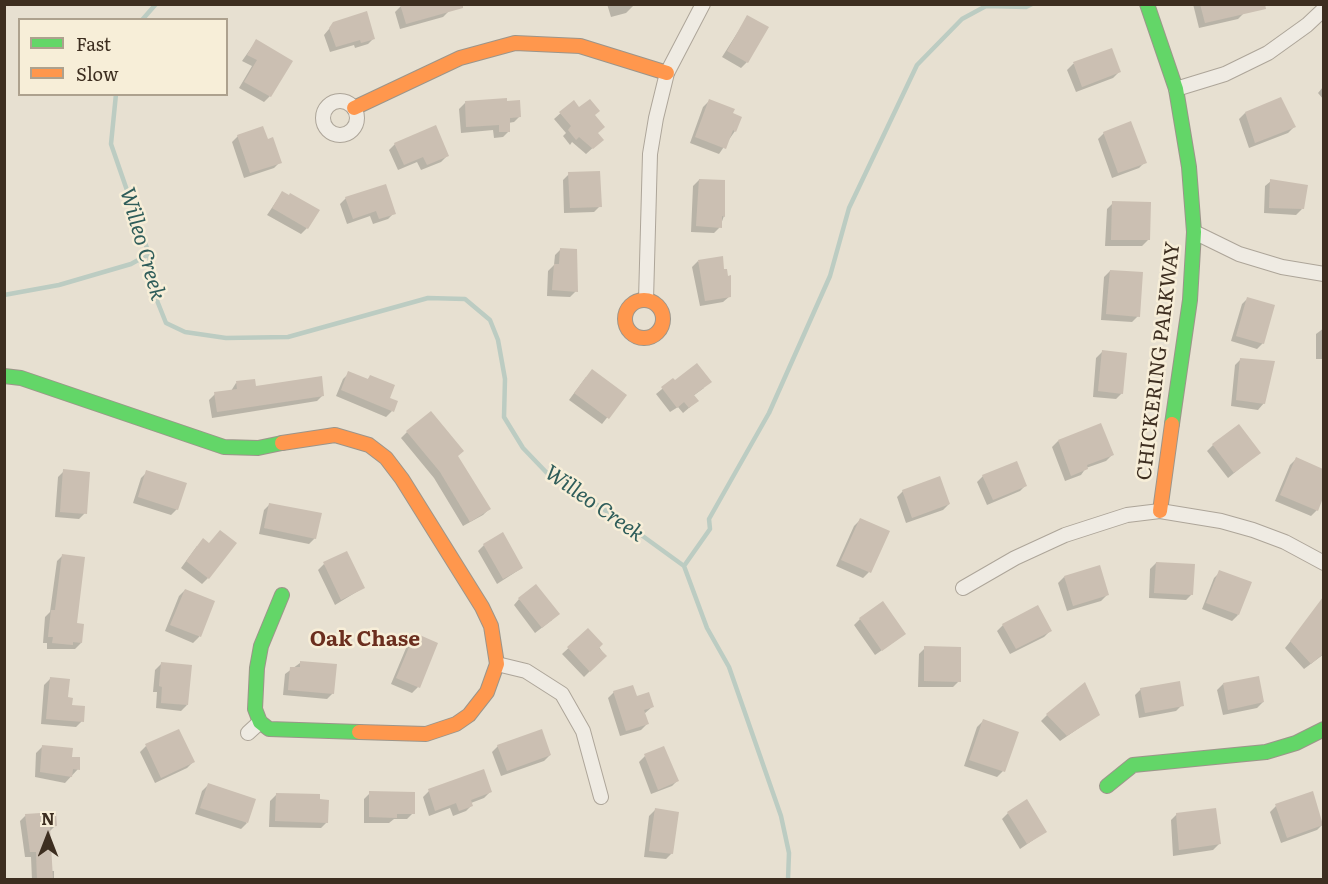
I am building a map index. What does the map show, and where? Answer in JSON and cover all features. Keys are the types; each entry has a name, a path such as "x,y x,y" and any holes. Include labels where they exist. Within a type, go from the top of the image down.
{"street":[{"path":"646,300 650,154 667,73 703,4"},
{"name":"CHICKERING PARKWAY","path":"1147,4 1176,89 1190,167 1194,232 1190,300 1160,512"},
{"path":"1176,89 1226,74 1268,53 1307,25 1323,9"},
{"path":"354,108 460,58 515,43 580,46 667,73"},
{"path":"1194,232 1239,254 1282,267 1323,274"},
{"path":"4,376 21,378 224,447 258,448 315,436 335,435 369,446 386,458 402,479 491,626 497,664 487,692 478,704 456,724 440,730 410,735 269,729 260,722 255,709 257,668 261,646 282,595"},
{"path":"963,588 1015,558 1065,535 1127,515 1160,512 1221,521 1253,530 1285,542 1323,562"},
{"path":"497,664 526,671 562,694 583,731 601,797"},
{"path":"248,733 260,722"},
{"path":"1107,786 1133,765 1163,760 1266,752 1296,743 1323,729"}],"building":[{"path":"400,4 463,4 463,8 406,24"},
{"path":"1200,4 1265,4 1266,9 1205,23"},
{"path":"367,11 375,39 361,43 360,40 336,47 329,28 333,22"},
{"path":"747,15 769,27 748,63 727,51"},
{"path":"256,39 293,61 271,97 244,82 257,60 247,55"},
{"path":"1112,48 1121,72 1082,87 1073,62"},
{"path":"1281,97 1296,127 1255,143 1245,112"},
{"path":"507,98 507,101 520,100 521,117 510,118 510,132 499,132 499,125 466,127 465,101"},
{"path":"590,99 600,111 595,115 605,127 598,133 604,140 593,149 579,137 576,140 568,130 571,126 559,112 574,100 579,107"},
{"path":"709,99 735,109 733,113 742,117 736,132 733,130 726,149 695,137"},
{"path":"1131,121 1147,163 1118,173 1103,132"},
{"path":"436,125 449,156 427,165 423,157 404,165 394,143"},
{"path":"263,126 268,139 273,137 282,163 250,173 237,135"},
{"path":"600,171 602,207 570,208 568,172"},
{"path":"699,179 725,180 725,217 722,216 722,228 696,226"},
{"path":"1270,179 1308,185 1304,209 1269,208"},
{"path":"386,184 396,214 379,219 376,211 353,219 345,197"},
{"path":"282,191 320,210 308,229 272,208"},
{"path":"1112,201 1151,202 1150,240 1111,240"},
{"path":"560,248 577,249 578,292 552,290 554,264 559,264"},
{"path":"723,256 724,269 727,269 728,276 731,275 731,297 705,301 698,260"},
{"path":"1110,270 1143,272 1140,317 1106,314"},
{"path":"1247,297 1275,305 1264,344 1236,336"},
{"path":"1102,350 1127,353 1123,394 1098,391"},
{"path":"1240,358 1275,361 1265,404 1236,400"},
{"path":"697,363 712,382 694,395 699,401 689,408 684,402 677,408 661,387 673,378 675,380"},
{"path":"592,369 627,395 609,419 574,393"},
{"path":"348,371 368,379 370,375 395,385 390,398 398,401 394,412 341,390"},
{"path":"322,376 324,396 217,412 214,392 237,389 236,381 255,379 256,386"},
{"path":"431,411 464,451 458,456 491,509 470,522 440,472 406,431"},
{"path":"1101,423 1114,455 1087,465 1088,469 1071,476 1058,440"},
{"path":"1239,424 1261,453 1234,473 1212,444"},
{"path":"1296,457 1323,469 1323,498 1318,511 1280,495"},
{"path":"1017,461 1027,486 993,500 982,475"},
{"path":"63,469 90,472 87,514 60,512"},
{"path":"146,470 187,483 178,510 138,497"},
{"path":"940,476 950,504 912,518 902,490"},
{"path":"269,503 322,513 316,539 264,528"},
{"path":"860,518 890,531 871,573 841,560"},
{"path":"220,530 237,543 209,579 186,561 203,538 209,543"},
{"path":"503,532 523,568 503,579 483,544"},
{"path":"347,551 365,588 341,600 323,562"},
{"path":"62,554 85,557 77,623 84,624 82,643 73,642 73,645 52,643 53,637 48,637 51,610 55,610"},
{"path":"1156,562 1195,564 1193,595 1154,593"},
{"path":"1100,565 1109,595 1073,606 1064,576"},
{"path":"1219,570 1252,582 1239,615 1206,603"},
{"path":"536,584 560,614 542,628 518,598"},
{"path":"185,589 215,601 201,637 170,625"},
{"path":"1323,597 1323,654 1311,664 1290,641"},
{"path":"883,601 906,634 882,651 859,618"},
{"path":"1038,605 1052,631 1016,649 1002,624"},
{"path":"588,628 603,644 599,648 607,656 590,672 567,647"},
{"path":"415,633 438,643 420,688 396,678"},
{"path":"924,646 961,647 961,682 924,681"},
{"path":"300,661 337,664 334,694 288,690 290,667 300,667"},
{"path":"161,662 192,665 188,705 161,703 162,687 159,686"},
{"path":"1259,676 1264,702 1228,710 1223,683"},
{"path":"50,677 70,679 68,697 73,698 72,705 85,706 84,722 46,719"},
{"path":"1180,681 1184,706 1145,713 1140,688"},
{"path":"1085,682 1100,715 1067,736 1046,714"},
{"path":"633,685 637,696 649,692 654,707 644,710 649,724 626,731 613,691"},
{"path":"983,719 1019,732 1005,772 969,760"},
{"path":"179,729 195,762 161,778 145,744"},
{"path":"542,729 551,755 507,771 497,745"},
{"path":"42,745 73,748 72,757 80,757 80,770 73,769 72,777 40,772"},
{"path":"664,746 679,781 658,790 644,754"},
{"path":"484,769 492,792 471,800 473,806 459,811 456,803 435,811 428,789"},
{"path":"208,783 256,799 248,823 200,808"},
{"path":"369,791 415,792 415,814 397,814 397,818 369,817"},
{"path":"1313,791 1323,825 1287,838 1275,804"},
{"path":"276,793 320,794 320,799 329,800 328,823 275,821"},
{"path":"1027,799 1047,832 1027,844 1007,812"},
{"path":"655,808 679,812 673,854 649,851"},
{"path":"1216,808 1221,844 1179,850 1176,813"},
{"path":"56,812 57,826 50,827 53,879 37,879 36,852 30,852 25,814"}],"waterway":[{"name":"Willeo Creek","path":"144,18 156,4"},
{"path":"684,566 710,529 709,519 769,413 830,276 849,208 917,65 962,19 986,6 1026,7 1032,4"},
{"name":"Willeo Creek","path":"116,96 111,144 149,254 154,293 166,323 185,332 226,338 288,337 428,298 465,299 490,320 498,340 505,379 504,417 523,448 546,472 622,521 684,566 707,628 729,667 781,816 789,853 788,880"},
{"path":"4,295 59,285 131,264 149,254"}],"traffic: fast":[{"path":"1147,4 1176,89 1189,167 1194,232 1190,300 1172,424"},
{"path":"4,376 21,378 224,447 258,448 282,443"},
{"path":"282,595 261,646 257,668 255,709 260,722 269,729 359,732"},
{"path":"1107,786 1133,765 1266,752 1296,743 1324,729"}],"traffic: slow":[{"path":"354,108 460,58 515,43 580,46 667,73"},
{"path":"644,300 658,305 663,319 658,333 644,338 630,333 625,319 630,305 644,300"},
{"path":"1160,511 1172,424"},
{"path":"282,443 335,435 369,445 386,458 402,479 482,607 491,626 497,664 487,692 469,715 456,724 426,734 359,732"}],"district":[{"name":"Oak Chase","path":"365,640"}]}
